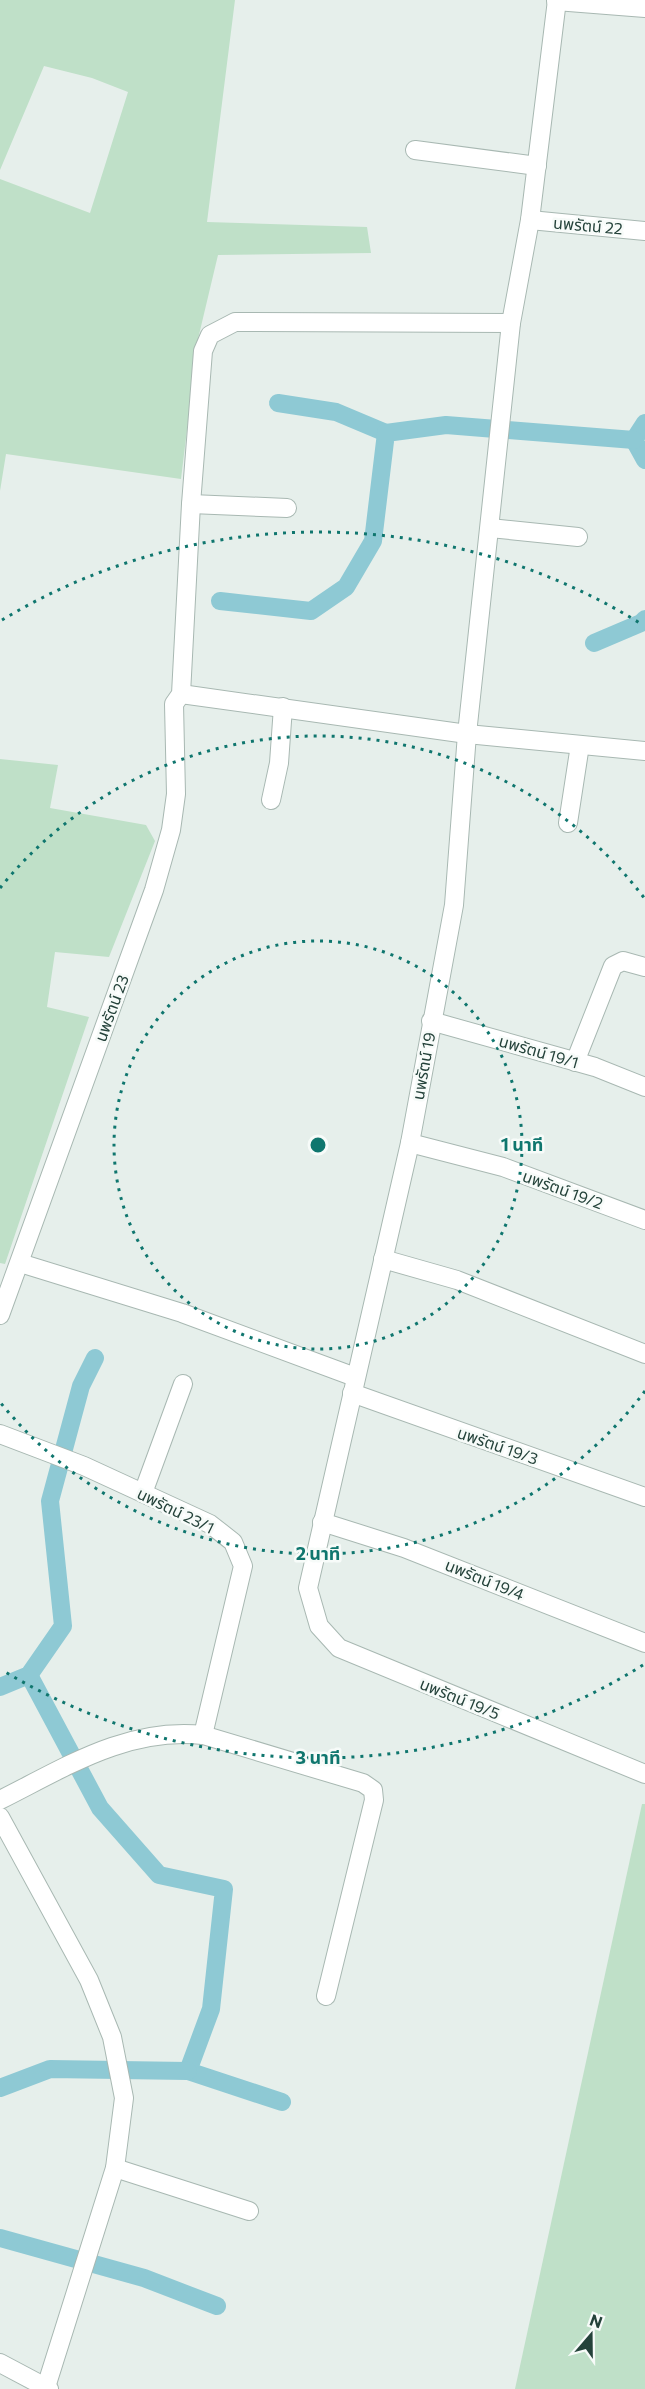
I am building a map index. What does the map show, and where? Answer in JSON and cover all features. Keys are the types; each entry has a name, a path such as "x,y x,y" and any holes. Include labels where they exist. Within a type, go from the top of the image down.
{"street":[{"path":"557,1 645,8"},
{"name":"นพรัตน์ 19","path":"308,1588 410,1143 430,1021 454,905 467,734 500,444 511,323 530,220 557,1"},
{"path":"416,150 537,166"},
{"name":"นพรัตน์ 22","path":"530,220 645,231"},
{"name":"นพรัตน์ 23","path":"0,1315 154,891 171,830 175,802 174,704 181,694 190,504 203,351 210,335 219,328 235,322 511,323"},
{"path":"190,504 287,508"},
{"path":"490,528 578,537"},
{"path":"181,694 467,734 645,751"},
{"path":"272,800 279,763 283,707"},
{"path":"568,823 580,745"},
{"path":"575,1062 613,966 623,961 645,967"},
{"name":"นพรัตน์ 19/1","path":"430,1021 575,1062 645,1087"},
{"name":"นพรัตน์ 19/2","path":"410,1143 503,1167 645,1220"},
{"path":"383,1259 457,1280 645,1354"},
{"name":"นพรัตน์ 19/3","path":"20,1263 182,1313 354,1385 645,1497"},
{"path":"143,1493 183,1384"},
{"name":"นพรัตน์ 23/1","path":"0,1434 84,1466 210,1524 233,1542 243,1566 203,1735"},
{"name":"นพรัตน์ 19/4","path":"322,1522 404,1548 645,1643"},
{"name":"นพรัตน์ 19/5","path":"308,1588 319,1626 339,1648 645,1774"},
{"path":"0,1800 102,1748 150,1735 178,1732 203,1735 363,1784 373,1790 374,1800 326,1996"},
{"path":"0,1817 89,1980 112,2037 124,2098 115,2168 90,2242 47,2388 0,2363"},
{"path":"115,2168 249,2211"}],"green space":[{"path":"0,0 235,0 207,222 367,227 371,253 218,255 198,339 181,479 6,454 0,491 0,179 90,213 128,92 92,78 44,66 0,170"},
{"path":"0,759 58,765 50,808 146,825 155,841 109,957 55,952 47,1007 89,1017 5,1264 0,1263"},
{"path":"642,1804 645,1804 645,2389 515,2389"}],"waterway":[{"path":"278,403 336,412 386,433"},
{"path":"645,423 634,440 645,460"},
{"path":"220,601 311,611 346,587 373,541 386,433 446,425 634,440"},
{"path":"594,643 641,623 645,619"},
{"path":"0,1687 29,1675 63,1626 50,1501 81,1386 95,1358"},
{"path":"29,1675 100,1808 159,1875 224,1889 211,2009 188,2071 282,2102"},
{"path":"0,2088 50,2069 188,2071"},
{"path":"0,2238 144,2278 217,2306"}]}
